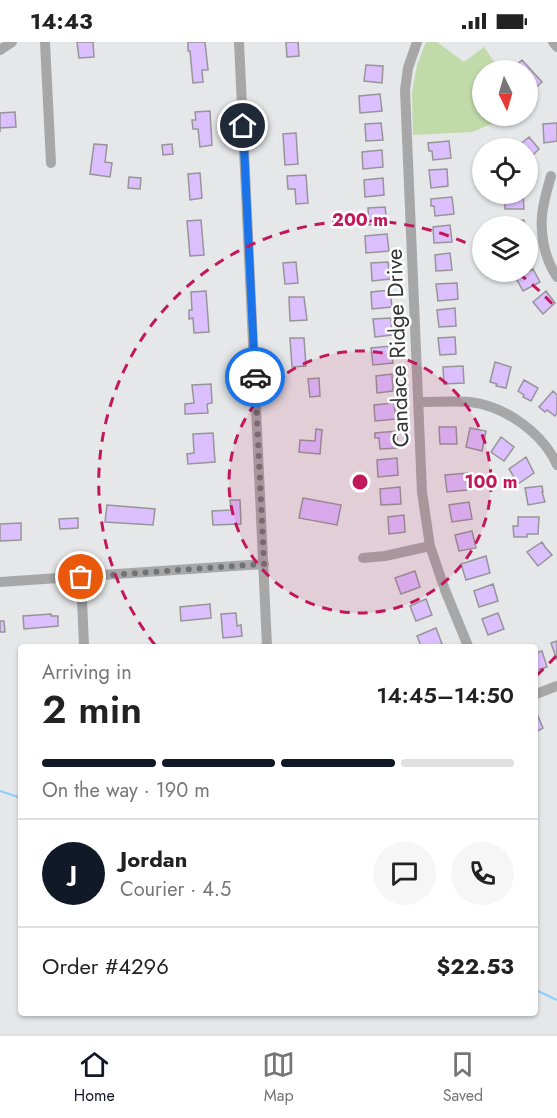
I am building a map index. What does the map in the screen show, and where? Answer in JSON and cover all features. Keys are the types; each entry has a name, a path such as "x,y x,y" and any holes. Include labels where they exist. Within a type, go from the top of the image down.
{"street":[{"path":"0,50 12,42"},
{"path":"45,42 51,163"},
{"path":"239,42 267,644"},
{"name":"Candace Ridge Drive","path":"417,42 408,68 405,90 422,492 430,546 467,644"},
{"path":"553,42 557,47"},
{"path":"551,176 542,210 542,232 545,253 557,277"},
{"path":"419,402 472,402 498,410 522,423 546,446 557,465"},
{"path":"363,558 385,556 430,546"},
{"path":"0,582 264,564"},
{"path":"81,577 84,644"},
{"path":"538,693 557,686"}],"green space":[{"path":"426,42 437,42 464,62 484,47 493,60 472,60 472,126 487,126 472,132 413,135 412,92 417,65"}],"building":[{"path":"77,42 93,42 94,57 79,58"},
{"path":"188,42 205,42 208,70 202,70 203,82 193,83"},
{"path":"286,42 298,42 299,56 287,57"},
{"path":"366,65 383,66 382,83 364,81"},
{"path":"380,94 382,111 360,113 359,96"},
{"path":"210,111 212,145 200,147 198,129 193,129 192,120 196,120 195,112"},
{"path":"15,112 16,127 0,128 0,113"},
{"path":"381,123 383,140 366,141 365,124"},
{"path":"557,123 557,141 544,143 543,124"},
{"path":"296,133 298,164 285,165 283,134"},
{"path":"449,141 451,158 433,160 428,143"},
{"path":"94,144 107,145 105,162 112,163 110,177 90,174"},
{"path":"172,144 173,154 163,155 162,145"},
{"path":"382,150 383,167 363,169 362,152"},
{"path":"447,169 448,186 431,188 429,170"},
{"path":"200,173 202,198 190,200 188,174"},
{"path":"306,175 308,203 296,204 295,189 288,189 287,176"},
{"path":"129,177 141,178 140,189 128,188"},
{"path":"383,178 384,195 365,197 364,180"},
{"path":"452,197 454,214 435,216 431,199"},
{"path":"505,204 524,204 524,209 505,209"},
{"path":"385,207 387,223 369,225 368,208"},
{"path":"201,220 204,255 190,256 187,221"},
{"path":"450,225 452,242 434,243 433,227"},
{"path":"387,234 389,251 366,253 365,236"},
{"path":"450,253 452,270 436,271 435,255"},
{"path":"296,262 298,283 285,284 283,263"},
{"path":"388,262 390,279 372,281 371,263"},
{"path":"538,278 540,282 523,291 518,282 538,282"},
{"path":"457,283 458,299 438,301 436,284"},
{"path":"390,290 392,307 372,309 371,292"},
{"path":"206,291 209,332 194,333 193,318 189,319 189,310 192,310 191,292"},
{"path":"546,291 555,303 543,314 533,302"},
{"path":"289,297 304,297 307,320 290,321"},
{"path":"455,308 456,326 439,327 437,310"},
{"path":"391,318 392,335 375,337 373,319"},
{"path":"455,337 456,354 440,355 438,338"},
{"path":"290,338 304,338 306,366 292,367"},
{"path":"391,346 393,363 373,365 371,348"},
{"path":"495,362 511,367 506,388 490,382"},
{"path":"463,366 464,383 444,384 443,367"},
{"path":"392,374 393,391 377,393 376,376"},
{"path":"319,378 320,396 310,397 308,379"},
{"path":"524,380 538,388 531,401 518,391"},
{"path":"211,384 212,403 207,404 208,413 185,414 185,404 194,403 192,385"},
{"path":"553,391 557,395 555,416 539,407"},
{"path":"394,403 396,419 375,421 374,405"},
{"path":"439,427 456,427 457,444 440,444"},
{"path":"470,428 486,431 482,451 466,447"},
{"path":"316,429 322,430 320,454 299,452 300,440 315,441"},
{"path":"397,431 398,448 380,449 379,438 375,438 375,433"},
{"path":"213,433 215,462 188,464 187,454 194,453 193,434"},
{"path":"501,437 514,447 504,461 491,452"},
{"path":"526,457 534,473 518,484 509,469"},
{"path":"397,458 398,475 378,477 377,460"},
{"path":"469,473 469,479 466,479 467,490 447,492 445,475"},
{"path":"542,486 545,502 528,505 525,488"},
{"path":"400,487 401,504 381,505 380,489"},
{"path":"303,498 341,505 337,525 299,518"},
{"path":"230,500 240,500 241,524 213,525 212,511 231,510"},
{"path":"469,502 472,519 452,522 449,505"},
{"path":"107,505 155,509 153,525 105,522"},
{"path":"404,515 405,532 389,534 388,517"},
{"path":"518,517 539,517 538,534 514,537 513,526 518,526"},
{"path":"78,518 78,528 60,529 59,519"},
{"path":"21,523 21,540 0,541 0,524"},
{"path":"472,531 476,548 459,551 455,535"},
{"path":"542,542 552,555 538,566 527,552"},
{"path":"486,556 490,573 466,580 461,564"},
{"path":"415,571 420,587 401,594 395,578"},
{"path":"493,584 498,601 479,607 474,591"},
{"path":"426,599 432,615 416,621 410,606"},
{"path":"210,604 211,618 181,621 180,607"},
{"path":"236,613 237,626 241,625 242,636 223,638 221,614"},
{"path":"498,613 504,629 488,635 482,619"},
{"path":"51,614 51,616 58,616 58,626 24,629 23,616"},
{"path":"0,621 4,621 5,632 0,632"},
{"path":"436,628 442,644 420,644 417,636"},
{"path":"557,641 557,660 551,643"},
{"path":"542,651 547,667 538,670 538,652"},
{"path":"538,716 543,728 538,731"}],"waterway":[{"path":"0,791 18,797"},
{"path":"538,991 557,1000"}],"way so far":[{"path":"81,577 264,564 255,377"}],"route":[{"path":"243,126 255,377"}]}
